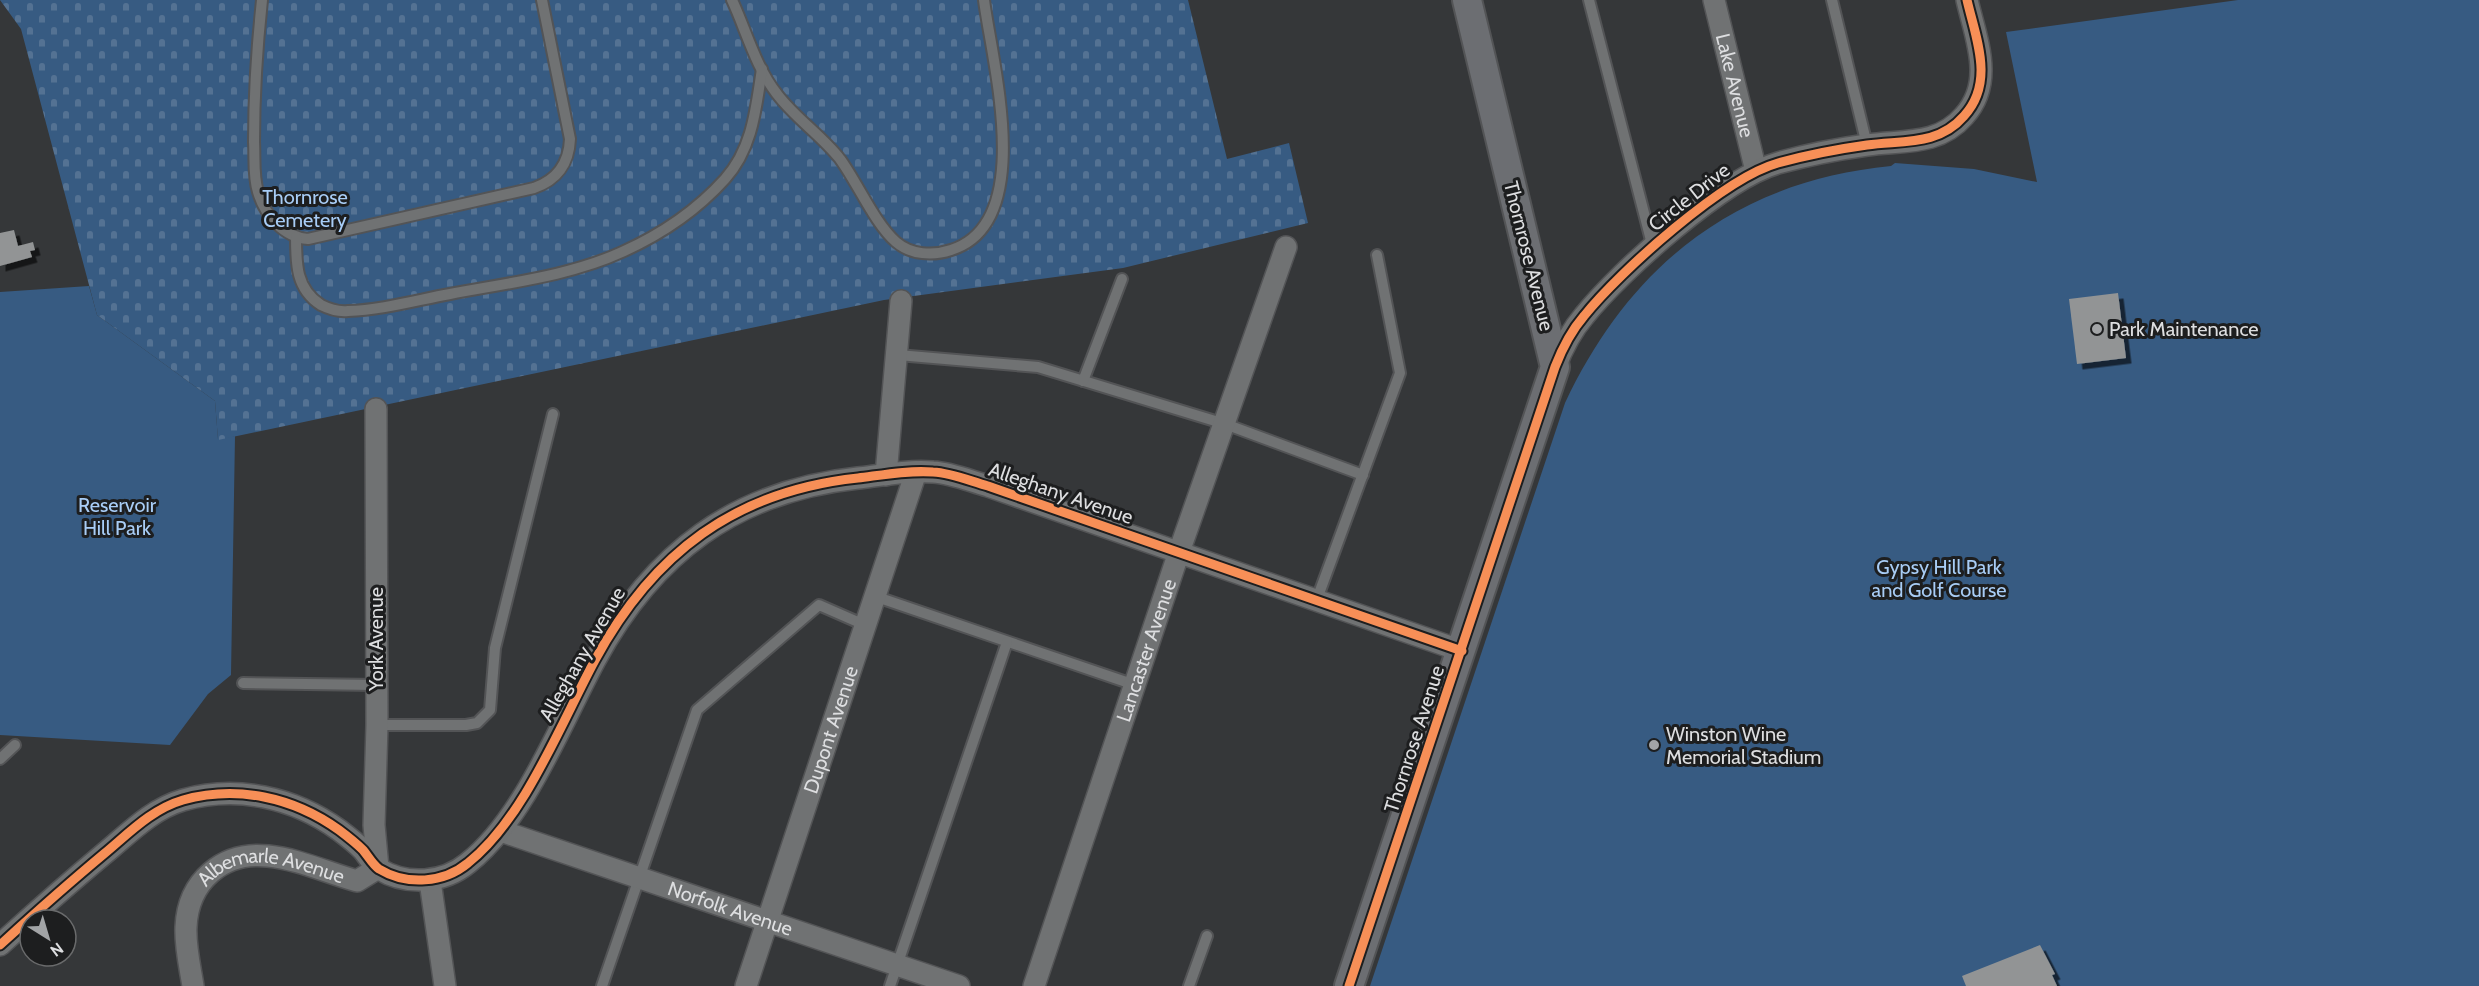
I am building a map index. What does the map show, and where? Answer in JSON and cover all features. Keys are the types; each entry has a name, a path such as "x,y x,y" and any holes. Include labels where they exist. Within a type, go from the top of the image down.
{"street":[{"name":"Thornrose Avenue","path":"1349,986 1555,367 1467,0"},
{"name":"Lake Avenue","path":"1714,0 1756,171"},
{"name":"Circle Drive","path":"1555,367 1568,339 1583,317 1653,248 1721,192 1756,171 1779,163 1867,145 1931,138 1954,126 1976,98 1982,71 1967,0"},
{"name":"Lancaster Avenue","path":"1034,986 1179,552 1286,247"},
{"path":"886,475 901,301"},
{"name":"York Avenue","path":"376,409 377,725 374,825 378,868"},
{"name":"Alleghany Avenue","path":"430,881 467,864 501,831 631,602 670,558 724,518 771,496 828,481 916,472 942,473 988,486 1462,651"},
{"name":"Dupont Avenue","path":"746,986 877,597 916,472"},
{"path":"1,941 143,821 181,801 213,794 253,794 285,802 337,829 362,849 378,868 404,878 430,881 445,986"},
{"name":"Norfolk Avenue","path":"501,831 959,986"},
{"name":"Albemarle Avenue","path":"193,986 186,936 188,910 204,877 220,864 240,857 268,856 357,880 378,868"}],"lane":[{"path":"262,0 254,129 256,186 262,203 272,219 296,237 316,239 534,188 556,175 567,159 570,139 542,0"},
{"path":"732,0 762,69 778,97 838,158 896,243 912,251 927,254 954,250 976,235 990,216 997,197 1003,113 984,0"},
{"path":"1589,0 1653,248"},
{"path":"1832,0 1867,145"},
{"path":"296,237 296,269 304,288 321,304 343,311 385,307 476,289 607,258 665,229 719,185 734,169 750,137 762,69"},
{"path":"1317,599 1400,373 1377,255"},
{"path":"1083,381 1122,279"},
{"path":"898,355 1038,367 1225,424 1363,475"},
{"path":"377,725 466,725 477,723 490,710 495,648 553,414"},
{"path":"877,597 1135,685"},
{"path":"602,986 697,710 819,605 867,627"},
{"path":"890,986 1007,642"},
{"path":"243,683 376,685"},
{"path":"0,759 15,745"},
{"path":"1189,986 1207,936"}],"green space":[{"name":"Thornrose Cemetery","path":"0,0 1188,0 1227,159 1289,143 1308,223 1123,268 884,300 218,440 215,401 97,315 21,29"},
{"name":"Gypsy Hill Park and Golf Course","path":"2238,0 2479,0 2479,986 1370,986 1565,403 1591,354 1622,310 1656,271 1694,238 1737,211 1784,190 1835,175 1891,166 1895,163 1974,169 2037,182 2006,32"},
{"name":"Reservoir Hill Park","path":"89,286 97,315 215,401 218,439 235,436 231,675 208,694 170,745 0,735 0,292"}],"building":[{"path":"14,230 18,246 33,242 35,250 30,251 32,257 0,266 0,233"},
{"name":"Park Maintenance","path":"2118,293 2126,358 2077,364 2069,299"},
{"path":"2040,945 2055,974 2052,975 2057,986 1966,986 1962,976"}],"cycle path":[{"path":"1349,986 1555,367 1571,334 1600,297 1674,228 1702,206 1756,172 1778,163 1822,152 1919,140 1954,126 1973,103 1979,89 1981,75 1978,45 1967,0"},
{"path":"0,945 141,822 172,804 203,796 244,794 284,802 303,809 348,837 379,869 401,878 425,880 448,875 458,870 488,844 507,822 540,769 595,660 618,622 643,588 671,559 702,534 736,513 773,497 814,485 905,472 933,472 954,476 1462,651"}],"place":[{"name":"Park Maintenance","path":"2097,329"},
{"name":"Winston Wine Memorial Stadium","path":"1654,745"}]}
